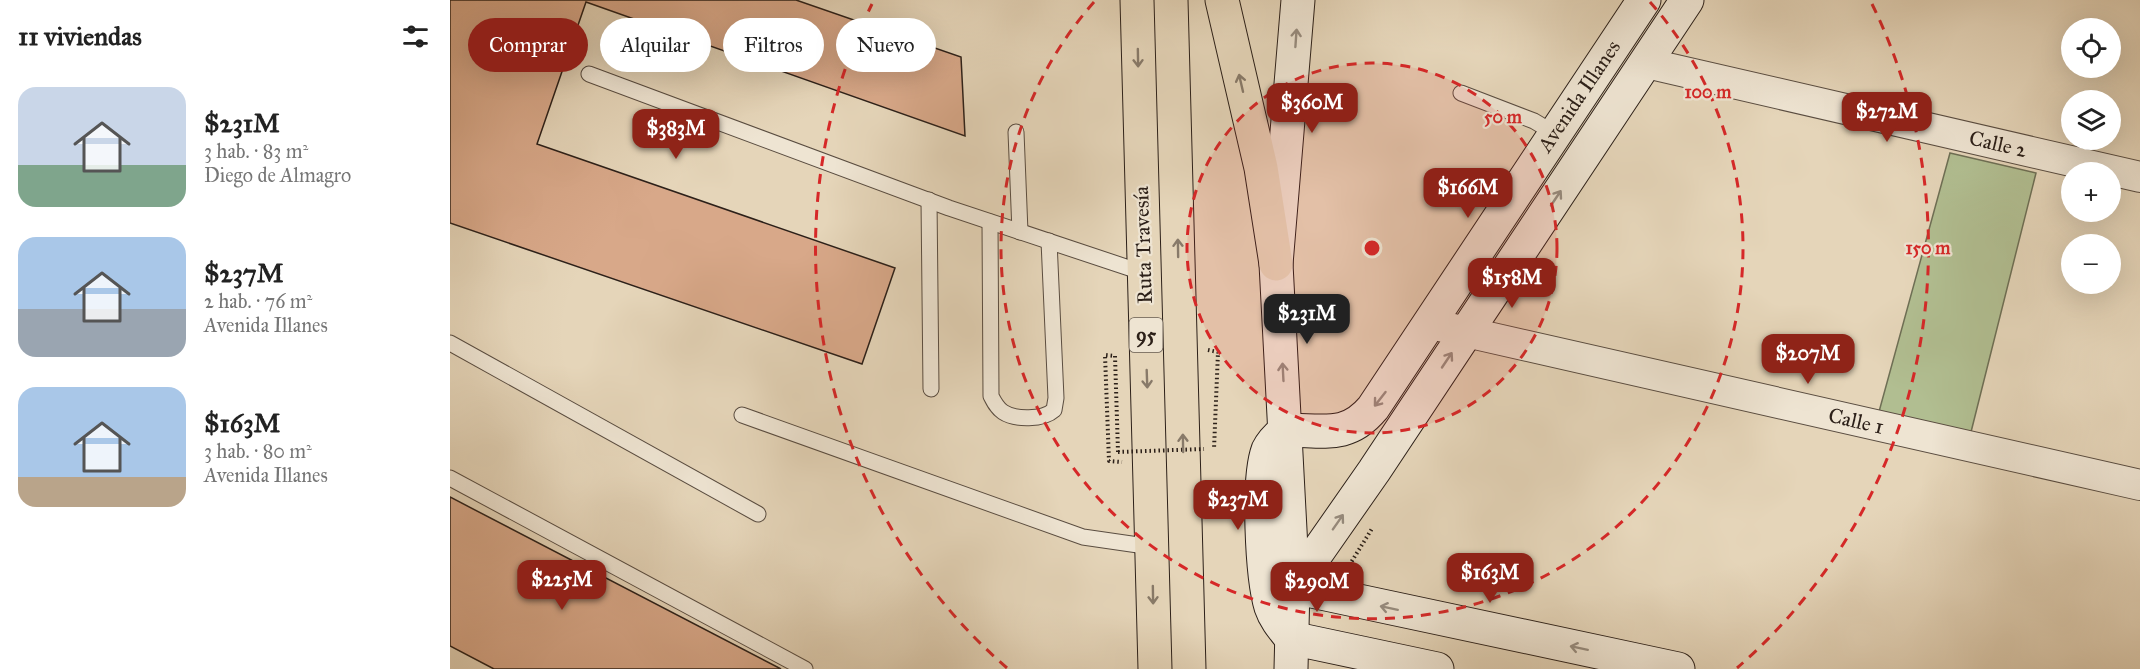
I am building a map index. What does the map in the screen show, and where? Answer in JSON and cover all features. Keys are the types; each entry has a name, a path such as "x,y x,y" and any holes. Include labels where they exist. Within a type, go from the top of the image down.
{"highway":[{"name":"Ruta Travesía","path":"1137,0 1155,669"},
{"name":"Ruta Travesía","path":"1171,0 1188,669"},
{"path":"1222,0 1261,168 1276,264"}],"main road":[{"path":"1291,653 1293,587 1276,264 1298,0"},
{"name":"Avenida Illanes","path":"1286,430 1334,430 1360,424 1387,391 1554,133 1644,0"},
{"name":"Avenida Illanes","path":"1293,587 1687,0"},
{"path":"1286,430 1269,447 1264,468 1262,498 1268,594 1291,653"},
{"path":"1293,587 1664,668"},
{"path":"1291,653 1437,669"}],"street":[{"name":"Calle 2","path":"1646,63 2140,177"},
{"name":"Calle 1","path":"1431,324 2140,485"}],"lane":[{"path":"588,74 929,201 1144,273"},
{"path":"1461,93 1534,121 1554,133"},
{"path":"1016,132 1020,232"},
{"path":"929,201 932,389"},
{"path":"990,222 992,396 1004,413 1014,416 1041,418 1054,410 1056,398 1049,241"},
{"path":"450,343 758,514"},
{"path":"742,415 1083,537 1152,547"},
{"path":"450,478 805,669"}],"path":[{"path":"1109,461 1105,355 1115,356 1118,452 1204,449"}],"green space":[{"path":"1950,153 2036,173 1969,440 1877,419"}],"building":[{"path":"450,0 796,0 848,18 836,18 836,72 936,72 936,48 961,57 965,136 784,72 824,72 824,18 723,18 723,50 711,46 711,18 631,18 586,2 580,18 468,18 468,72 562,72 537,144 895,268 862,364 450,223"},
{"path":"450,497 781,669 494,669 450,646"}]}
